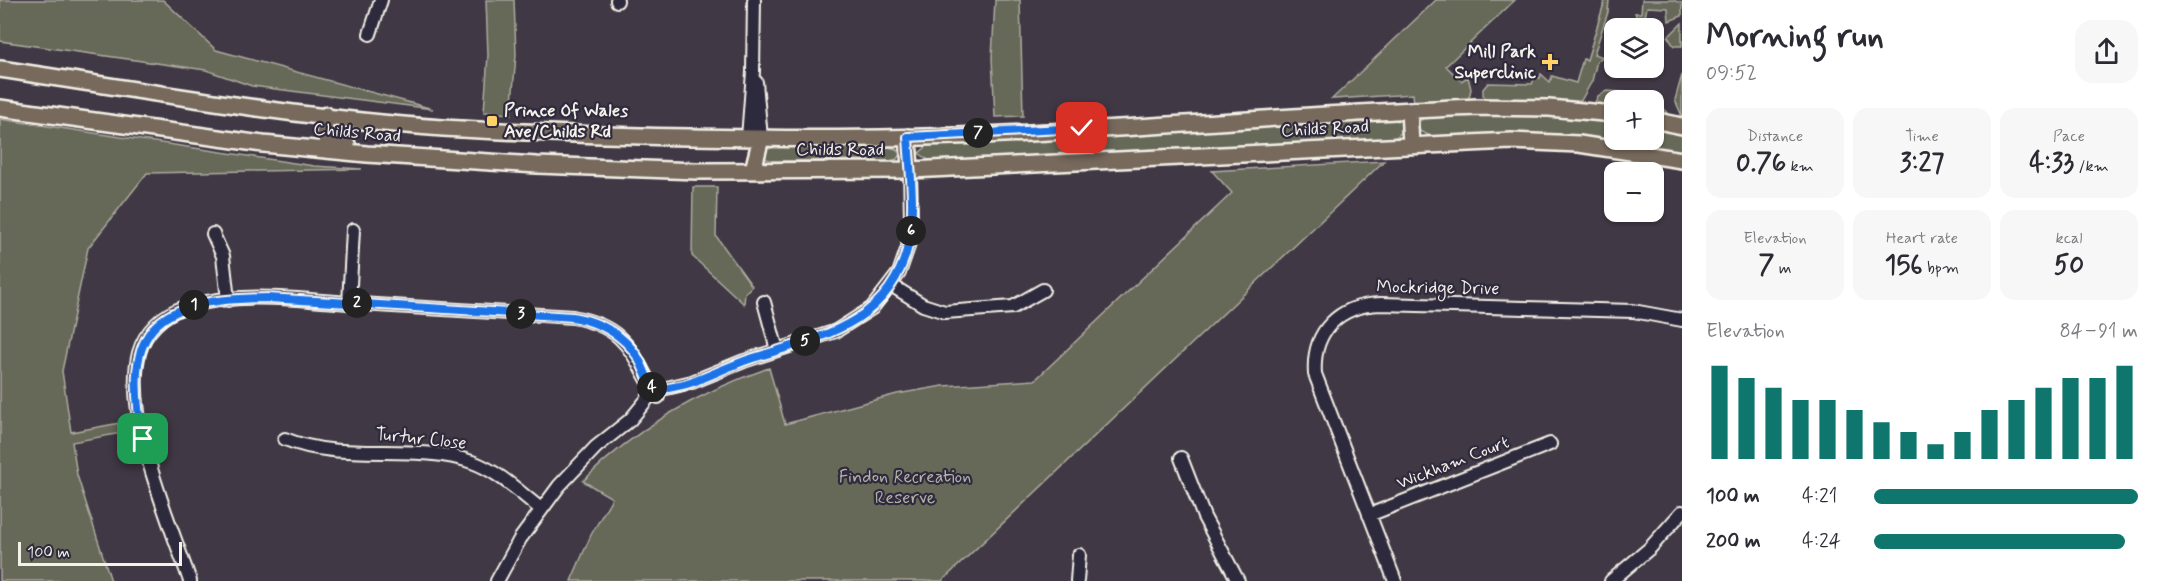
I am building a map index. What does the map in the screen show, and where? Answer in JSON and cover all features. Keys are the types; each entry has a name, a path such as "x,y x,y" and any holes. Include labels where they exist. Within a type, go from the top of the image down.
{"main road":[{"name":"Childs Road","path":"0,69 177,96 441,128 754,138 908,137 1512,106 1604,113"},
{"name":"Childs Road","path":"0,108 263,144 487,162 625,170 910,170 1411,144 1543,142 1617,148 1682,160"},
{"path":"1409,110 1411,144"},
{"path":"326,115 324,133 332,142 432,152 487,162"},
{"path":"1664,122 1682,126"},
{"path":"908,137 910,170"},
{"path":"753,170 754,138"}],"street":[{"path":"370,33 381,0"},
{"path":"754,0 753,72 759,104 754,138"},
{"path":"497,581 520,539 541,509 576,467 656,394 849,325 872,308 891,285 904,260 910,232 910,170"},
{"path":"349,303 353,230"},
{"path":"213,234 223,256 228,300"},
{"path":"891,285 923,305 945,312 1013,307 1043,290"},
{"path":"190,581 143,439 137,398 137,361 148,334 165,316 185,307 228,300 268,298 585,319 609,329 630,347 656,394"},
{"path":"764,302 777,350"},
{"name":"Mockridge Drive","path":"1395,581 1315,374 1316,350 1320,338 1341,314 1360,306 1381,304 1633,311 1682,320"},
{"name":"Turtur Close","path":"285,439 315,448 464,459 494,472 541,509"},
{"name":"Wickham Court","path":"1369,515 1550,444"},
{"path":"1181,458 1208,526 1238,581"},
{"path":"1611,581 1650,548 1682,512"},
{"path":"1077,581 1079,555"}],"green space":[{"path":"0,0 163,0 216,50 433,109 252,86 206,70 0,41"},
{"path":"486,0 514,0 516,55 511,114 484,112 488,55"},
{"path":"995,0 1020,0 1023,116 995,117 992,58"},
{"path":"1436,0 1515,0 1446,66 1461,81 1468,77 1471,89 1468,102 1414,104 1413,94 1332,99"},
{"path":"1605,0 1609,0 1608,12 1604,18 1594,54 1603,57 1597,61 1592,81 1579,104 1487,100 1483,95 1483,89 1488,83 1532,84 1535,77 1540,78 1541,74 1550,82 1552,76 1576,83 1583,59 1587,60"},
{"path":"1642,0 1672,0 1682,3 1682,16 1669,21 1668,8 1647,7 1645,17 1637,18 1635,13 1641,13"},
{"path":"1682,23 1682,46 1674,46 1668,37"},
{"path":"1682,75 1682,116 1675,100"},
{"path":"1604,92 1604,107 1593,106 1598,96"},
{"path":"1509,112 1604,118 1604,149 1433,137 1417,130 1417,123 1427,116"},
{"path":"1390,118 1401,122 1404,130 1396,137 1384,140 931,162 919,153 931,143"},
{"path":"0,119 314,166 362,169 147,173 88,248 62,371 71,432 125,422 127,432 72,442 77,475 111,581 0,581"},
{"path":"1664,127 1682,131 1682,154 1623,150 1664,150"},
{"path":"781,144 889,147 896,149 900,154 897,159 882,163 865,160 772,161 764,158 766,150"},
{"name":"Findon Recreation Reserve","path":"1384,161 942,581 571,581 591,535 612,498 583,481 625,444 693,400 769,368 785,424 897,394 943,386 1035,380 1232,193 1212,171"},
{"path":"693,187 717,187 716,236 752,286 745,293 744,304 692,256"}],"place":[{"name":"Mill Park Superclinic","path":"1550,62"},
{"name":"Prince Of Wales Ave/Childs Rd","path":"492,121"}],"route":[{"path":"143,439 136,371 139,351 148,334 165,316 185,307 246,298 585,319 609,329 630,347 638,357 654,391 692,382 744,361 837,331 861,317 884,296 899,273 908,247 911,220 908,137 1082,128"}]}
